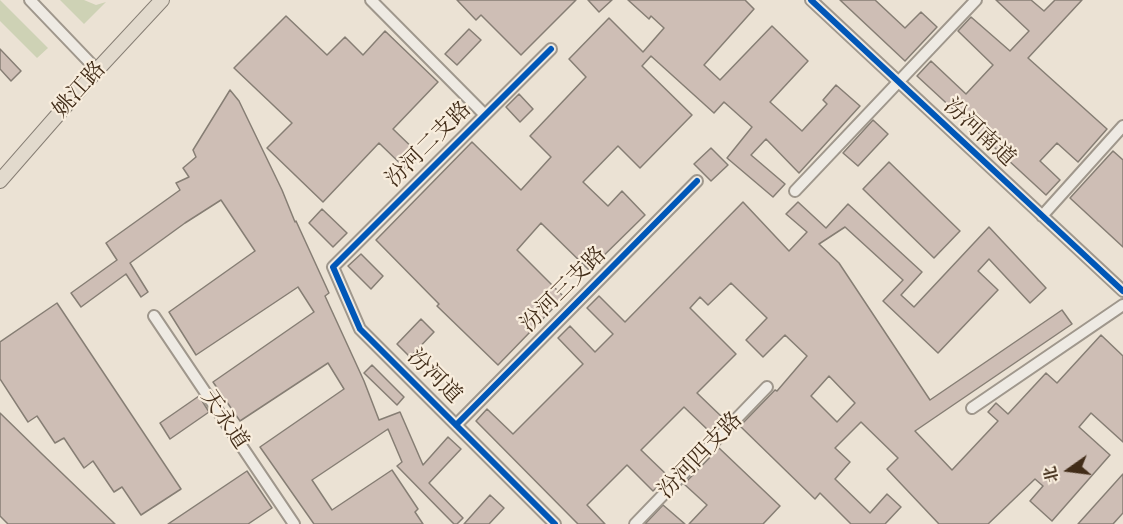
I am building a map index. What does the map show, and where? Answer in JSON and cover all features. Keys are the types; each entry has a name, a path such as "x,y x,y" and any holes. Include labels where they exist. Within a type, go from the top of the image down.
{"main road":[{"name":"姚江路","path":"0,181 162,0"}],"street":[{"path":"30,0 97,70"},
{"path":"371,0 485,115"},
{"name":"汾河南道","path":"811,0 1123,291"},
{"path":"795,191 976,0"},
{"name":"汾河二支路","path":"333,267 551,49"},
{"path":"1042,216 1123,126"},
{"name":"汾河三支路","path":"456,425 697,181"},
{"name":"汾河道","path":"333,267 360,329 555,524"},
{"path":"972,408 1123,305"},
{"name":"天永道","path":"154,316 294,524"},
{"name":"汾河四支路","path":"635,524 767,387"}],"green space":[{"path":"0,0 48,48 37,58 0,21"},
{"path":"60,0 84,0 96,5 106,2 84,24"}],"building":[{"path":"457,0 576,0 521,55 481,15 476,20"},
{"path":"588,0 612,0 599,12"},
{"path":"628,0 745,0 754,9 704,65 720,80 772,26 808,61 770,102 802,131 827,104 823,100 836,85 860,106 799,173 766,139 751,155 785,184 773,197 727,158 752,127 724,102 714,113 651,56 642,66 692,115 640,168 618,146 583,182 608,206 622,191 645,215 589,270 541,223 517,250 564,297 498,365 437,306 439,304 376,240 472,142 521,190 551,157 530,136 586,77 569,59 609,18 643,52 664,28 651,16 649,19"},
{"path":"840,0 875,0 905,28 921,12 937,27 905,61"},
{"path":"996,0 1031,0 1044,11 1055,0 1082,0 1028,58 1107,129 1078,162 1057,143 1040,161 1060,180 1046,195 917,76 931,61 966,94 993,65 958,31 971,17 1010,51 1029,31"},
{"path":"286,16 327,55 345,37 363,55 385,31 438,82 393,129 421,156 407,170 379,143 323,202 267,148 292,123 234,68"},
{"path":"469,29 481,40 457,65 445,54"},
{"path":"0,49 21,71 11,81 0,69"},
{"path":"230,90 239,101 329,293 325,296 364,381 379,420 400,412 423,465 448,437 461,449 429,483 463,518 457,524 454,524 397,466 402,462 388,429 312,480 332,510 392,470 418,509 415,512 423,524 314,524 260,447 344,389 328,363 240,421 213,382 314,312 298,287 196,355 169,312 255,251 221,200 130,263 148,292 141,297 126,274 81,307 71,293 117,260 106,243 180,190 176,183 189,177 183,168 196,157 193,150"},
{"path":"519,94 533,109 520,122 506,107"},
{"path":"873,120 888,134 858,166 843,153"},
{"path":"711,148 728,165 711,181 694,164"},
{"path":"1113,151 1123,160 1123,247 1070,198"},
{"path":"889,162 960,231 934,258 863,189"},
{"path":"743,202 789,251 807,232 786,214 798,202 826,228 848,204 922,272 901,295 914,307 989,227 1046,288 1030,303 989,259 978,271 998,290 938,353 883,301 903,280 845,227 819,244 839,263 930,400 1062,310 1072,324 915,431 952,470 998,421 988,412 996,403 1008,414 1046,373 1057,383 1101,335 1123,356 1123,442 1091,413 1079,427 1110,455 1052,521 1030,501 1043,486 1035,479 988,524 939,524 887,469 898,458 861,422 835,448 850,462 835,479 870,513 887,494 901,507 885,524 851,524 820,493 815,499 740,426 775,390 777,391 807,356 785,335 763,357 746,340 767,318 731,283 708,305 700,297 690,308 736,354 697,393 723,418 710,432 684,407 641,450 668,476 653,491 627,465 587,505 605,524 578,524 476,421 487,409 513,434 583,364 558,338 570,326 595,352 613,334 587,308 599,296 625,322","holes":["829,376 855,403 837,422 811,396"]},
{"path":"322,209 347,233 333,247 309,223"},
{"path":"361,254 383,276 371,289 348,266"},
{"path":"57,303 181,489 141,515 122,487 114,492 93,461 84,468 64,438 55,443 37,416 28,422 0,379 0,342"},
{"path":"421,319 434,332 410,357 397,344"},
{"path":"372,365 404,397 397,405 364,373"},
{"path":"199,396 209,412 170,439 160,423"},
{"path":"0,413 115,524 8,524 0,516"},
{"path":"719,448 780,506 763,524 689,524 707,505 684,484"},
{"path":"247,471 272,508 248,524 168,524"},
{"path":"1123,474 1123,513 1113,524 1078,524"},
{"path":"490,495 504,508 489,524 464,524"},
{"path":"663,505 685,524 645,524"}],"cycle path":[{"path":"811,0 1123,291"},
{"path":"551,49 333,267 360,329 555,524"},
{"path":"456,425 697,181"}]}
